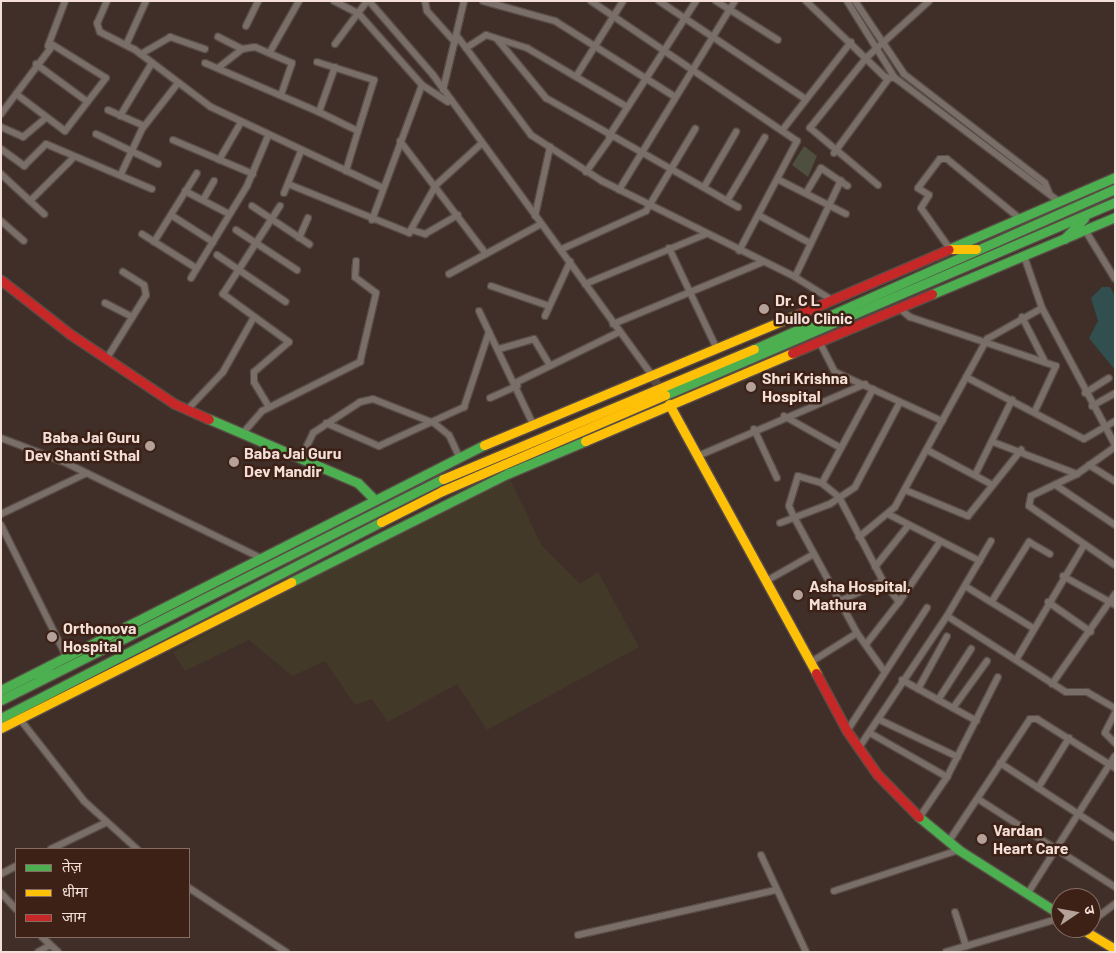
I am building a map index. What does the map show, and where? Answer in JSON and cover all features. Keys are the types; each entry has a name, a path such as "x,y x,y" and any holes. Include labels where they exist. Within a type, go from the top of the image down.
{"main road":[{"path":"1,690 373,498 532,422 717,349 1115,177"},
{"path":"1,700 420,490 1115,189"},
{"path":"1,718 449,488 1115,202"},
{"path":"1064,239 1088,214"},
{"path":"1,728 509,473 1115,217"},
{"path":"950,249 980,249"},
{"path":"1,280 107,358 187,410 358,483 373,498"},
{"path":"670,405 768,580 858,749 894,796 919,818 959,850 1028,893 1051,910"},
{"path":"37,682 49,666"},
{"path":"1097,938 1115,949"}],"street":[{"path":"1,114 48,46 64,3 56,1"},
{"path":"107,1 97,27 141,54 178,84 240,124 383,188"},
{"path":"126,45 146,1"},
{"path":"246,26 258,1"},
{"path":"270,52 299,1"},
{"path":"334,1 359,14 422,85 448,102"},
{"path":"335,44 368,1 442,90 448,102 562,250 613,324 652,376"},
{"path":"425,1 427,11 466,48 524,128 586,172 651,205 704,235 795,277 832,300"},
{"path":"442,90 464,1"},
{"path":"483,1 548,17 675,97"},
{"path":"591,1 784,128 798,143 739,252"},
{"path":"577,75 623,1"},
{"path":"659,1 804,98"},
{"path":"586,172 696,1"},
{"path":"716,1 778,40"},
{"path":"619,190 641,151 735,1"},
{"path":"806,1 866,58 1014,171 1049,193 1058,201"},
{"path":"847,1 892,78"},
{"path":"855,1 895,65 939,102 1045,183 1049,193"},
{"path":"878,185 834,153 810,128 866,58 884,46 929,1"},
{"path":"466,48 486,36 535,52 577,75 628,107"},
{"path":"141,54 170,37 205,48"},
{"path":"218,37 242,49"},
{"path":"497,39 541,94 610,137 641,151 738,207"},
{"path":"784,128 804,98 850,42"},
{"path":"16,94 46,118 67,131 88,102 105,75 48,46"},
{"path":"218,68 242,49 250,46 270,52 292,62 281,95"},
{"path":"318,62 371,77 376,84 358,131 346,171"},
{"path":"120,116 152,63"},
{"path":"36,64 88,102"},
{"path":"205,64 281,95 358,131"},
{"path":"319,112 335,68"},
{"path":"834,153 892,78"},
{"path":"121,174 144,126 178,84"},
{"path":"372,220 422,85"},
{"path":"932,109 939,102"},
{"path":"108,110 144,126"},
{"path":"1,127 23,137 46,118"},
{"path":"219,160 240,124"},
{"path":"562,250 641,214 651,205 695,129"},
{"path":"704,188 736,132"},
{"path":"96,134 158,164"},
{"path":"190,278 253,174 268,136"},
{"path":"727,201 765,137"},
{"path":"173,140 253,174"},
{"path":"400,141 436,185 486,254"},
{"path":"1,149 24,166 46,144 72,159 87,159 152,189"},
{"path":"288,184 404,234 412,230 436,185 480,145"},
{"path":"535,216 550,147"},
{"path":"284,193 301,151"},
{"path":"30,201 72,159"},
{"path":"950,249 921,208 929,196 918,188 940,159 954,164 1019,218"},
{"path":"1014,171 1019,164"},
{"path":"806,193 820,168 848,186"},
{"path":"154,242 196,173"},
{"path":"1,174 44,214"},
{"path":"779,180 846,214"},
{"path":"795,277 841,180"},
{"path":"203,200 214,181"},
{"path":"186,191 229,214"},
{"path":"252,206 309,244"},
{"path":"269,408 254,382 254,372 290,345 223,294 280,206"},
{"path":"171,215 213,242"},
{"path":"412,230 425,234 458,215"},
{"path":"760,216 810,243"},
{"path":"299,238 308,218"},
{"path":"1,221 24,241"},
{"path":"449,274 542,224"},
{"path":"236,230 297,270"},
{"path":"1085,230 1115,279"},
{"path":"142,234 196,268"},
{"path":"585,284 704,235"},
{"path":"669,248 717,349"},
{"path":"217,256 286,302"},
{"path":"1024,256 1042,308 1103,428 1115,446 1057,486 1031,496 1029,506 1115,565"},
{"path":"243,433 255,416 360,362 376,294 354,277 356,261"},
{"path":"545,316 570,262"},
{"path":"613,324 763,262"},
{"path":"107,358 147,290 123,272"},
{"path":"491,286 549,306"},
{"path":"104,303 132,317"},
{"path":"860,537 888,514 905,490 987,339 1022,317 1042,308"},
{"path":"900,309 910,317 987,339 1056,366 1035,411"},
{"path":"479,311 516,384 532,422"},
{"path":"187,410 223,372 254,317"},
{"path":"1022,317 1045,362"},
{"path":"326,423 379,446 434,423 464,407 489,332"},
{"path":"490,398 619,332"},
{"path":"498,349 534,339 550,366"},
{"path":"820,343 835,372 865,384 942,421"},
{"path":"966,377 1035,411 1084,439 1115,421"},
{"path":"1085,393 1109,378"},
{"path":"698,456 784,416 865,384"},
{"path":"822,484 873,389"},
{"path":"1092,406 1115,393"},
{"path":"301,458 313,433 326,423 373,399 434,423 449,434 459,456"},
{"path":"975,475 993,442 1012,400"},
{"path":"780,523 839,497 862,477 900,402"},
{"path":"784,416 841,448"},
{"path":"754,429 776,478"},
{"path":"1,438 87,473 259,557"},
{"path":"993,442 1021,450 1077,474"},
{"path":"926,450 991,484"},
{"path":"905,490 968,516 991,484 1021,450"},
{"path":"1089,465 1115,481"},
{"path":"1,514 87,473"},
{"path":"884,671 867,642 858,633 789,506 798,476 822,484 839,497 883,581 899,602"},
{"path":"1057,486 1115,525"},
{"path":"888,514 908,526 980,561"},
{"path":"1,525 66,656"},
{"path":"875,567 908,526"},
{"path":"858,749 880,720 902,680 947,616 991,541"},
{"path":"867,642 899,602 940,542"},
{"path":"992,601 1029,542 1050,554"},
{"path":"1016,660 1063,576 1084,545"},
{"path":"768,580 814,554"},
{"path":"1063,576 1112,603"},
{"path":"840,601 883,581"},
{"path":"965,586 1033,628"},
{"path":"1052,684 1112,603 1115,594"},
{"path":"1048,602 1091,632"},
{"path":"847,731 884,671 927,608"},
{"path":"947,616 1052,684 1070,693 1091,694 1115,708"},
{"path":"811,662 858,633"},
{"path":"918,689 947,636"},
{"path":"938,700 971,649"},
{"path":"953,708 987,661"},
{"path":"919,818 947,777 998,677"},
{"path":"902,680 977,721"},
{"path":"1115,713 1105,733 1115,744"},
{"path":"19,718 105,823 136,848"},
{"path":"949,841 1030,719 1069,738 1112,767"},
{"path":"880,720 958,757"},
{"path":"870,733 947,777"},
{"path":"1038,788 1069,738"},
{"path":"1028,893 1112,767 1115,756"},
{"path":"1000,763 1115,838"},
{"path":"978,799 1115,887"},
{"path":"53,848 105,823"},
{"path":"834,891 959,850"},
{"path":"761,855 806,952"},
{"path":"1,874 15,867"},
{"path":"190,889 286,952"},
{"path":"578,934 776,890"},
{"path":"1,893 15,908"},
{"path":"1101,914 1115,904"},
{"path":"955,912 966,946"},
{"path":"946,952 1051,920"},
{"path":"43,938 58,952"},
{"path":"38,952 50,945"}],"shaded area":[{"path":"509,477 542,546 580,584 598,572 639,647 487,730 457,684 388,722 372,699 355,705 325,661 292,676 249,640 185,671 173,652 338,560"}],"green space":[{"path":"804,146 817,156 808,177 792,165"}],"water":[{"path":"1102,287 1110,287 1115,296 1115,370 1089,338 1098,321 1091,298"}],"tunnel":[{"path":"655,380 662,393"}],"traffic: fast":[{"path":"949,249 1115,177"},
{"path":"754,349 1115,189"},
{"path":"665,395 1115,202"},
{"path":"932,294 1115,217"},
{"path":"1064,239 1084,218"},
{"path":"209,419 358,483 373,498"},
{"path":"291,582 509,473 585,441"},
{"path":"1,690 484,445"},
{"path":"1,700 443,479"},
{"path":"1,718 381,522"},
{"path":"38,681 49,666"},
{"path":"919,817 959,850 1051,909"}],"traffic: slow":[{"path":"950,249 976,249"},
{"path":"484,445 799,314"},
{"path":"443,479 754,349"},
{"path":"585,441 792,353"},
{"path":"381,522 442,491 665,395"},
{"path":"669,404 816,673"},
{"path":"1,728 291,582"},
{"path":"1097,938 1115,949"}],"traffic: jam":[{"path":"799,314 949,249"},
{"path":"1,280 70,334 175,404 209,419"},
{"path":"792,353 932,294"},
{"path":"816,673 847,731 877,774 919,817"}],"place":[{"name":"Dr. C L Dullo Clinic","path":"764,309"},
{"name":"Shri Krishna Hospital","path":"751,387"},
{"name":"Baba Jai Guru Dev Shanti Sthal","path":"150,446"},
{"name":"Baba Jai Guru Dev Mandir","path":"234,462"},
{"name":"Asha Hospital, Mathura","path":"798,595"},
{"name":"Orthonova Hospital","path":"52,637"},
{"name":"Vardan Heart Care","path":"982,839"}]}
